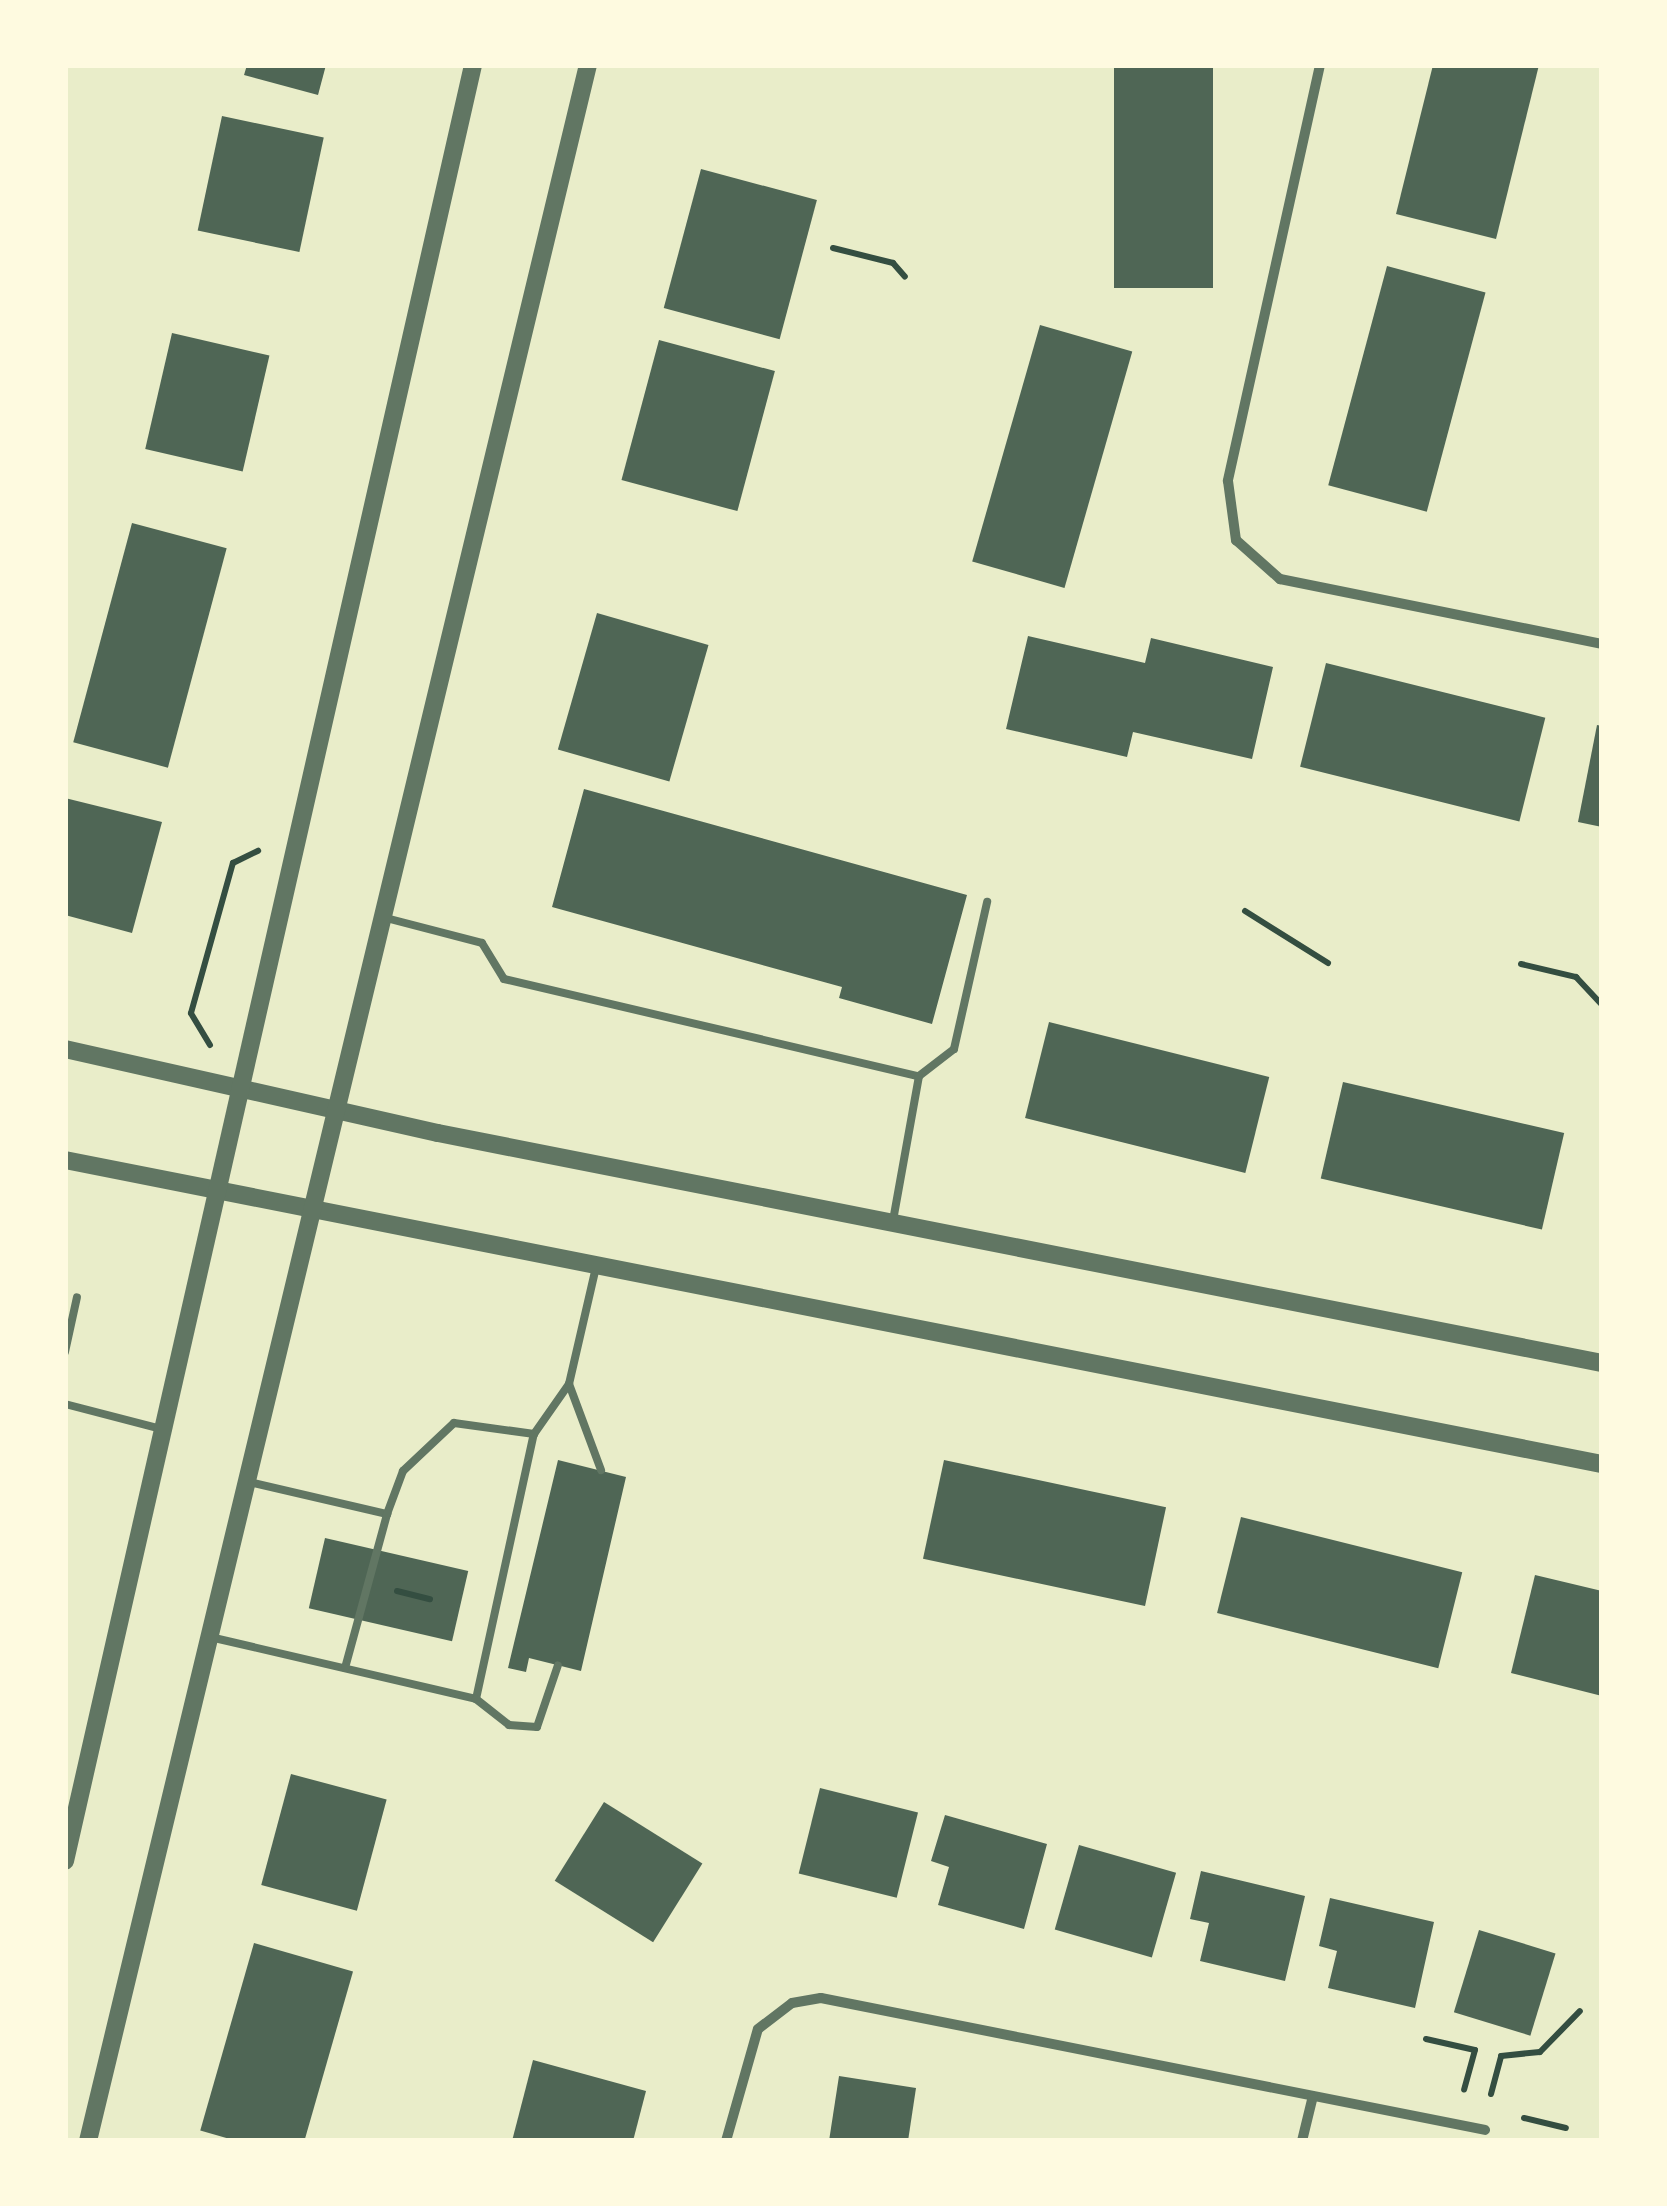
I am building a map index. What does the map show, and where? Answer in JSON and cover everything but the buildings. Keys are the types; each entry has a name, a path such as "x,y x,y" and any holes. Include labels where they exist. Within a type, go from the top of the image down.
{"street":[{"path":"65,1861 168,1431 238,1088 474,65"},
{"path":"88,2141 314,1206 341,1112 588,65"},
{"path":"1320,65 1228,481 1236,540 1280,580 1602,644"},
{"path":"65,1048 341,1112 1602,1362"},
{"path":"65,1160 219,1193 314,1206 1602,1464"},
{"path":"726,2141 758,2029 792,2003 821,1998 1486,2130"},
{"path":"1302,2141 1312,2096"}],"lane":[{"path":"893,1222 919,1076 954,1049 987,902"},
{"path":"386,918 482,942 504,980 919,1076"},
{"path":"476,1699 534,1434 569,1384 596,1263"},
{"path":"65,1352 77,1296"},
{"path":"569,1384 601,1470"},
{"path":"65,1404 168,1431"},
{"path":"345,1668 387,1514 403,1471 454,1424 534,1434"},
{"path":"249,1482 387,1514"},
{"path":"210,1637 476,1699 509,1725 537,1727 558,1665"}],"path":[{"path":"833,248 892,263 906,277"},
{"path":"191,1014 233,862"},
{"path":"1245,911 1328,963"},
{"path":"1521,964 1576,978 1602,1005"},
{"path":"1491,2094 1501,2056 1540,2052 1580,2012"},
{"path":"1426,2039 1474,2050 1464,2090"},
{"path":"1524,2118 1566,2128"}]}
